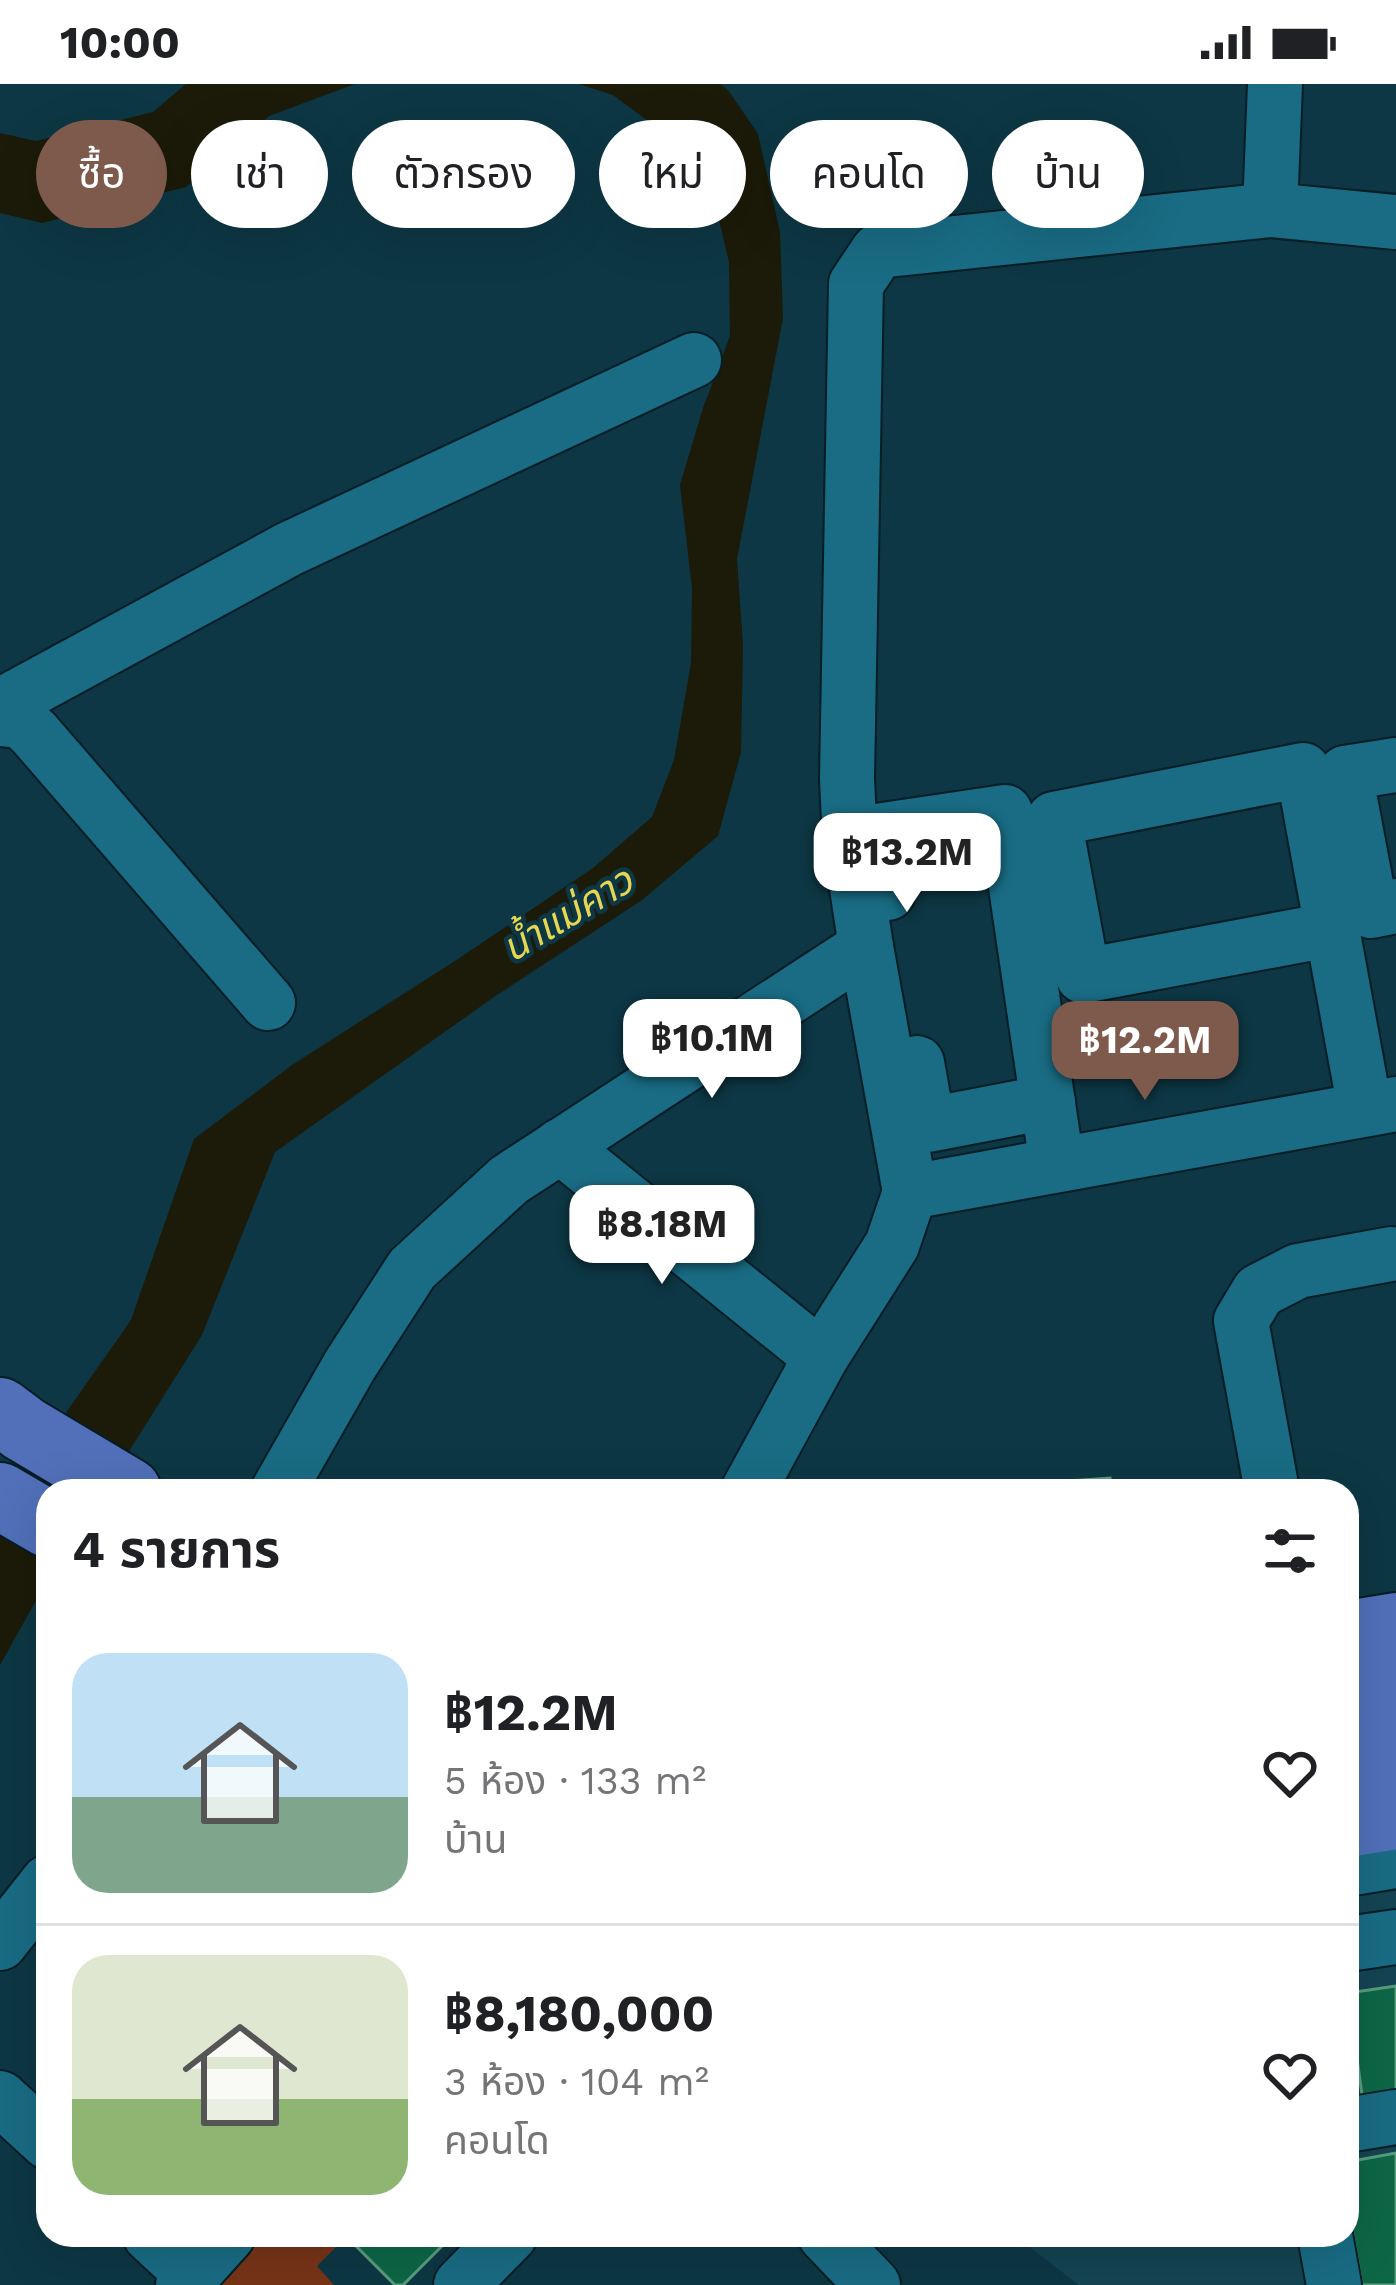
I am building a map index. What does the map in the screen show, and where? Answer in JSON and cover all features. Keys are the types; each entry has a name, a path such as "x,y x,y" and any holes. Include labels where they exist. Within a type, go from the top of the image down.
{"main road":[{"path":"12,1420 108,1479"},
{"path":"0,1496 36,1517"},
{"path":"1359,1632 1396,1626"},
{"path":"1359,1694 1396,1688"},
{"path":"1359,1758 1396,1751"},
{"path":"1359,1822 1396,1816"}],"street":[{"path":"1270,211 1275,84"},
{"path":"755,1479 821,1357 892,1245 910,1192 850,842 847,779 856,284 878,251 1270,211 1396,221"},
{"path":"0,706 289,549 694,360"},
{"path":"0,719 20,722 34,733 268,1004"},
{"path":"1396,765 1345,772 1371,911 1396,906"},
{"path":"910,1192 1381,1107 1334,929 1303,770 1054,819 1083,976 1334,929"},
{"path":"1048,1102 928,1125 877,831 1005,812 1058,1165"},
{"path":"285,1479 412,1269 509,1180 866,947"},
{"path":"560,1147 821,1357"},
{"path":"1270,1479 1241,1321 1258,1291 1298,1271 1391,1254"},
{"path":"1359,1868 1396,1861"},
{"path":"0,1943 36,1897"},
{"path":"1359,1942 1396,1936"},
{"path":"0,2098 36,2131"},
{"path":"1359,2123 1396,2117"},
{"path":"171,2247 202,2265"},
{"path":"461,2285 498,2247"},
{"path":"1327,2247 1334,2285"}],"shaded area":[{"path":"1396,1846 1396,2285 1079,2285 1030,2247 1359,2247 1359,1852"},
{"path":"247,2247 336,2247 317,2266 334,2285 209,2285"}],"water":[{"path":"186,84 355,84 264,120 191,120 191,183 167,192 167,120 121,120 153,112"},
{"name":"น้ำแม่คาว","path":"579,84 720,84 758,134 770,187 770,228 780,232 783,318 737,559 743,645 741,752 718,836 642,900 494,997 275,1152 202,1335 112,1479 36,1479 36,1600 0,1665 0,1507 131,1320 194,1139 292,1065 593,868 652,817 674,760 691,663 692,588 680,485 730,336 729,262 721,228 746,228 746,120 647,120 613,95"},
{"path":"0,133 36,141 36,222 0,213"}],"building":[{"path":"1396,1986 1396,2097 1363,2102 1359,1991"},
{"path":"1396,2153 1396,2285 1362,2285 1355,2247 1359,2247 1359,2160"},
{"path":"357,2247 441,2247 403,2285 395,2285"}]}
